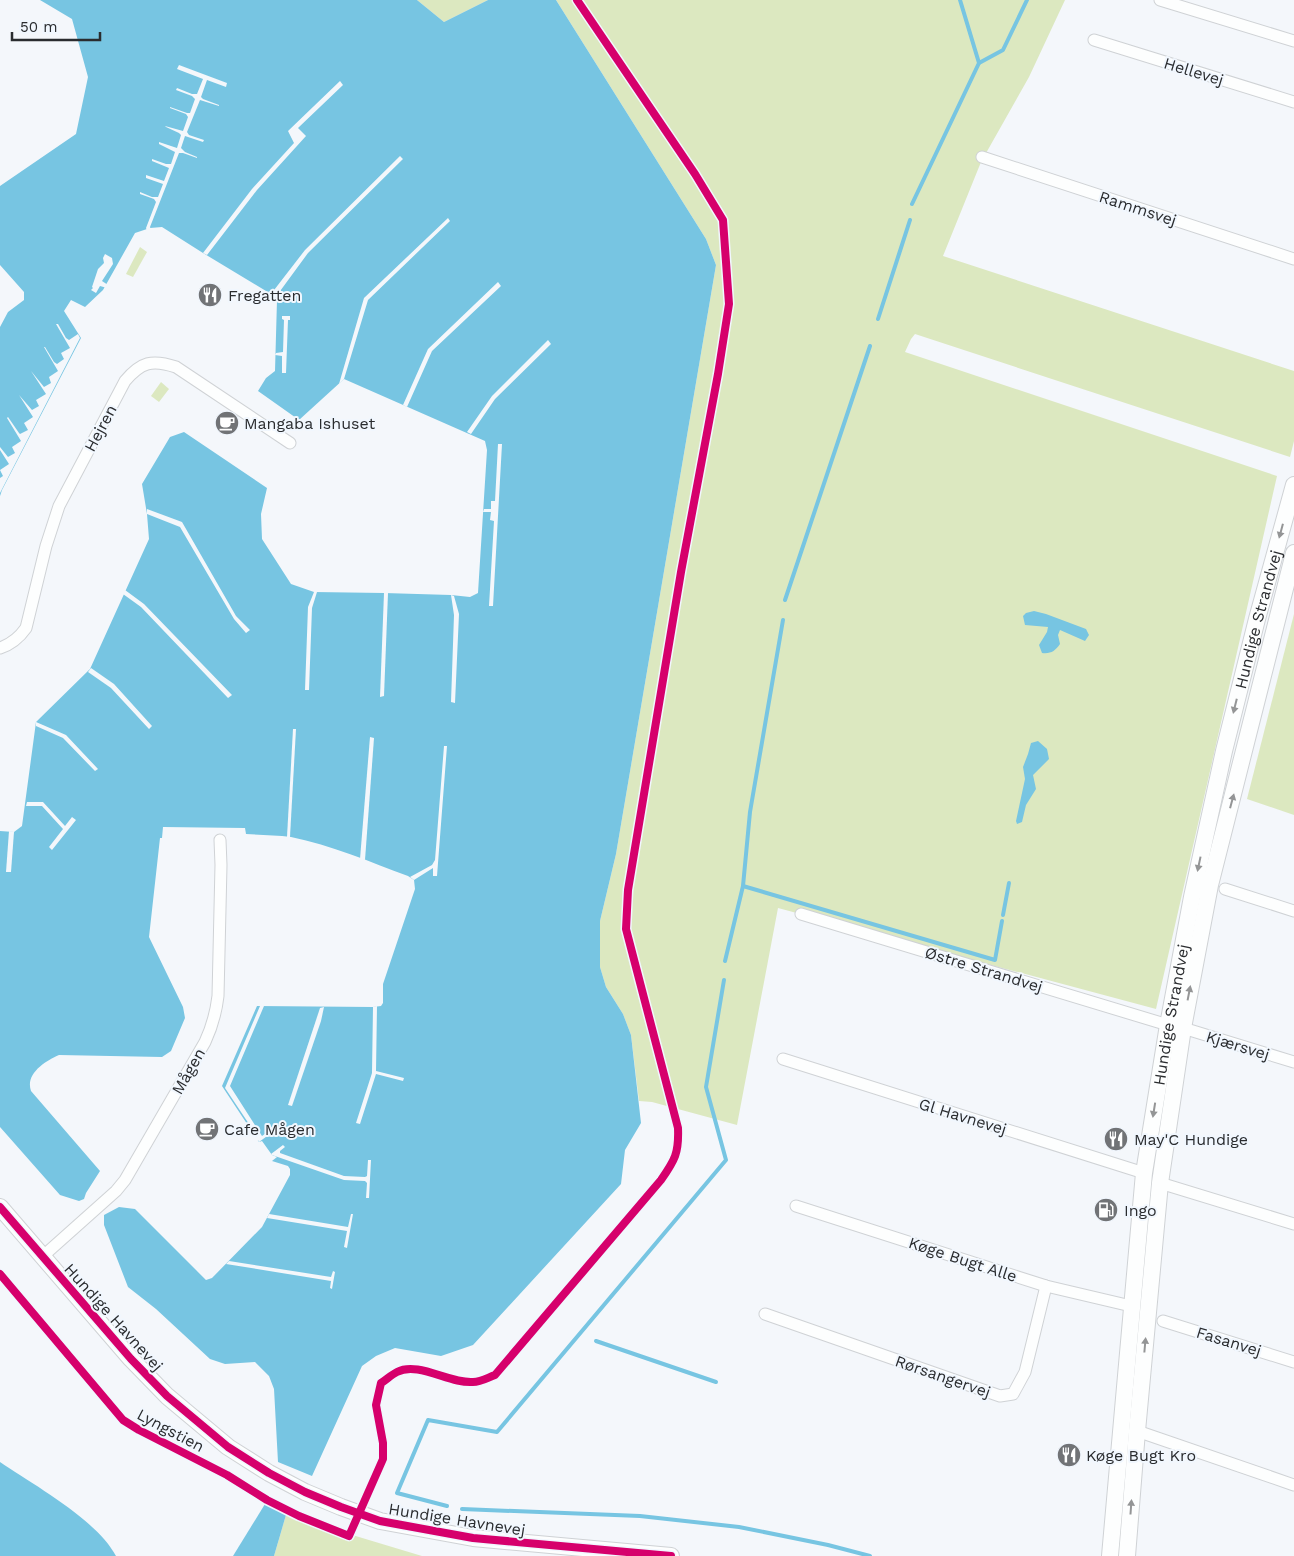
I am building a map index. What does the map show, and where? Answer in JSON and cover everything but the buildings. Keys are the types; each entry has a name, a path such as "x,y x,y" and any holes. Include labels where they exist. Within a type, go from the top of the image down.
{"main road":[{"name":"Hundige Strandvej","path":"1127,1556 1175,1026 1192,897 1224,751 1257,619 1294,484"},
{"name":"Hundige Strandvej","path":"1110,1556 1144,1173 1175,1026 1294,553"},
{"name":"Hundige Havnevej","path":"0,1207 131,1359 167,1396 228,1447 269,1474 341,1508 380,1521 473,1538 671,1556"}],"street":[{"path":"1160,0 1294,41"},
{"name":"Hellevej","path":"1094,40 1294,102"},
{"name":"Rammsvej","path":"982,157 1294,259"},
{"name":"Hejren","path":"0,648 8,646 20,637 26,628 46,546 59,506 125,381 135,369 148,363 162,362 176,367 290,443"},
{"name":"Mågen","path":"42,1257 116,1191 125,1180 213,1026 218,996 220,840"},
{"path":"1225,889 1294,911"},
{"name":"Østre Strandvej","path":"801,914 1175,1026"},
{"name":"Kjærsvej","path":"1175,1026 1294,1062"},
{"name":"Gl Havnevej","path":"783,1059 1144,1173"},
{"path":"1160,1183 1294,1224"},
{"name":"Køge Bugt Alle","path":"796,1206 1046,1286 1132,1306"},
{"name":"Rørsangervej","path":"765,1314 1000,1396 1013,1394 1025,1372 1046,1286"},
{"name":"Fasanvej","path":"1163,1321 1294,1362"},
{"path":"1137,1431 1294,1485"}],"green space":[{"path":"417,0 488,0 444,22"},
{"path":"556,0 1065,0 1029,77 981,162 943,256 1294,371 1294,441 1290,457 915,334 905,352 1277,476 1156,1009 778,908 737,1125 652,1102 639,1101 631,1035 623,1014 606,987 600,967 600,921 616,854 716,265 706,239"},
{"path":"140,247 147,252 133,277 126,274"},
{"path":"161,382 169,389 159,402 151,396"},
{"path":"1294,614 1294,815 1247,799"},
{"path":"286,1515 422,1556 274,1556"}],"water":[{"path":"40,0 417,0 444,22 488,0 556,0 706,239 716,265 616,854 600,921 600,967 606,987 623,1014 631,1035 641,1123 625,1150 621,1184 473,1345 441,1356 395,1348 376,1356 362,1366 312,1476 278,1462 274,1389 269,1376 255,1362 225,1364 210,1359 156,1309 128,1287 104,1225 104,1215 119,1207 135,1209 206,1280 212,1278 262,1227 290,1175 290,1169 288,1166 272,1161 277,1157 272,1155 262,1141 259,1142 222,1086 257,1006 381,1006 383,1003 383,984 415,889 414,880 350,854 321,844 291,837 246,834 245,828 163,827 162,838 160,838 149,937 183,1007 185,1018 171,1051 162,1057 59,1055 42,1065 31,1079 31,1091 100,1171 84,1199 79,1201 60,1195 0,1127 0,831 14,832 22,826 36,722 90,669 149,539 142,484 170,437 184,432 267,488 261,514 262,539 291,584 314,592 470,597 478,593 487,450 485,441 344,379 299,420 258,391 266,378 275,371 277,300 271,294 162,227 150,228 135,233 103,290 85,307 71,300 64,311 81,338 0,496 0,327 8,312 24,300 24,292 0,265 0,186 76,134 88,77 72,19"},
{"path":"1034,611 1086,629 1089,635 1085,641 1060,630 1058,635 1060,644 1050,652 1042,653 1039,645 1048,627 1025,625 1023,616"},
{"path":"1038,741 1047,749 1049,759 1033,775 1036,789 1026,805 1022,822 1017,824 1016,821 1025,779 1023,767 1031,743"},
{"path":"0,1462 47,1492 95,1529 116,1556 0,1556"},
{"path":"265,1504 286,1515 274,1556 233,1556"}],"pier":[{"path":"179,65 227,83 226,87 207,80 201,97 219,106 200,100 187,132 189,135 204,140 203,142 185,136 181,148 197,158 179,153 150,227 151,230 147,231 146,228 156,202 154,199 140,194 140,192 152,197 158,197 163,184 146,178 146,175 164,181 169,168 152,161 152,159 171,164 175,152 159,144 159,142 177,148 181,135 165,126 183,131 188,117 186,114 170,107 190,113 195,99 176,90 177,88 197,94 203,79 177,69"},
{"path":"340,81 343,85 298,128 306,136 257,190 207,255 203,253 252,189 294,143 288,131"},
{"path":"400,156 403,159 308,253 275,298 271,294 305,250"},
{"path":"448,218 450,221 368,300 344,379 339,384 364,298"},
{"path":"105,254 112,258 113,264 102,281 108,285 107,288 100,286 96,293 91,290 98,269 104,263 103,258"},
{"path":"498,282 501,286 432,351 407,407 403,405 428,349"},
{"path":"282,316 290,316 290,320 288,320 286,373 282,373 282,356 275,355 276,353 283,352 284,320"},
{"path":"56,324 58,324 69,340 78,334 80,338 0,493 0,478 3,476 0,470 9,464 0,447 8,457 15,453 12,447 21,441 7,418 20,434 28,430 24,423 33,417 19,395 32,410 39,406 36,400 46,394 31,371 44,387 51,383 49,377 58,371 44,347 57,364 64,359 61,353 70,348"},
{"path":"548,340 551,344 495,399 471,434 467,432 492,396"},
{"path":"498,444 502,444 493,606 489,606 494,521 490,520 491,512 483,512 484,509 491,509 491,501 495,501"},
{"path":"147,509 182,522 236,616 250,630 246,633 234,619 180,527 147,514"},
{"path":"125,590 144,604 232,695 228,698 141,607 123,594"},
{"path":"314,592 317,592 312,608 309,690 305,690 308,607"},
{"path":"384,593 388,593 384,696 380,697"},
{"path":"451,595 454,596 459,614 455,703 451,702 454,615"},
{"path":"91,668 114,684 152,726 149,729 111,688 88,672"},
{"path":"36,722 66,735 98,769 95,771 63,738 36,726"},
{"path":"293,729 296,729 290,837 287,837"},
{"path":"370,737 374,738 365,860 360,859"},
{"path":"444,746 447,746 437,876 433,876 433,868 414,880 410,877 432,865 435,860"},
{"path":"27,802 43,802 65,826 72,817 76,820 52,850 49,847 63,829 42,806 26,806"},
{"path":"9,831 14,832 11,872 6,872"},
{"path":"260,1006 264,1006 230,1086 262,1136 272,1129 274,1131 259,1142 258,1140 256,1142 254,1138 257,1136 225,1088"},
{"path":"377,1006 376,1071 404,1078 403,1081 376,1074 360,1124 356,1123 372,1073 373,1007"},
{"path":"324,1007 292,1106 288,1105 320,1008"},
{"path":"283,1145 285,1147 280,1153 344,1176 367,1176 368,1160 371,1160 369,1198 366,1198 367,1183 365,1181 344,1180 271,1154"},
{"path":"269,1214 348,1227 351,1214 353,1214 347,1248 344,1247 347,1231 267,1218"},
{"path":"229,1261 331,1277 333,1271 335,1272 332,1289 330,1288 331,1281 226,1264"}],"waterway":[{"path":"912,204 979,63 960,0"},
{"path":"979,63 1003,50 1027,0"},
{"path":"878,319 910,220"},
{"path":"785,600 870,346"},
{"path":"725,961 743,886 750,812 783,620"},
{"path":"1003,915 1009,883"},
{"path":"743,886 995,960 1002,921"},
{"path":"447,1506 397,1493 428,1420 497,1432 726,1160 706,1087 724,980"},
{"path":"596,1341 716,1382"},
{"path":"462,1509 640,1516 739,1527 828,1545 870,1556"}],"cycle path":[{"name":"Lyngstien","path":"0,1274 123,1420 227,1475 267,1500 299,1516 349,1536 383,1459 383,1443 376,1405 381,1383 395,1373 405,1369 424,1371 464,1382 479,1381 495,1375 661,1180 673,1161 678,1144 678,1128 626,929 628,890 681,572 718,374 729,304 723,220 695,174 577,0"},
{"name":"Lyngstien","path":"0,1207 131,1359 167,1396 228,1447 269,1473 305,1492 380,1521 473,1538 671,1556"}],"place":[{"name":"Fregatten","path":"210,295"},
{"name":"Mangaba Ishuset","path":"227,423"},
{"name":"Cafe Mågen","path":"207,1129"},
{"name":"May'C Hundige","path":"1116,1139"},
{"name":"Ingo","path":"1106,1210"},
{"name":"Køge Bugt Kro","path":"1069,1455"}]}
